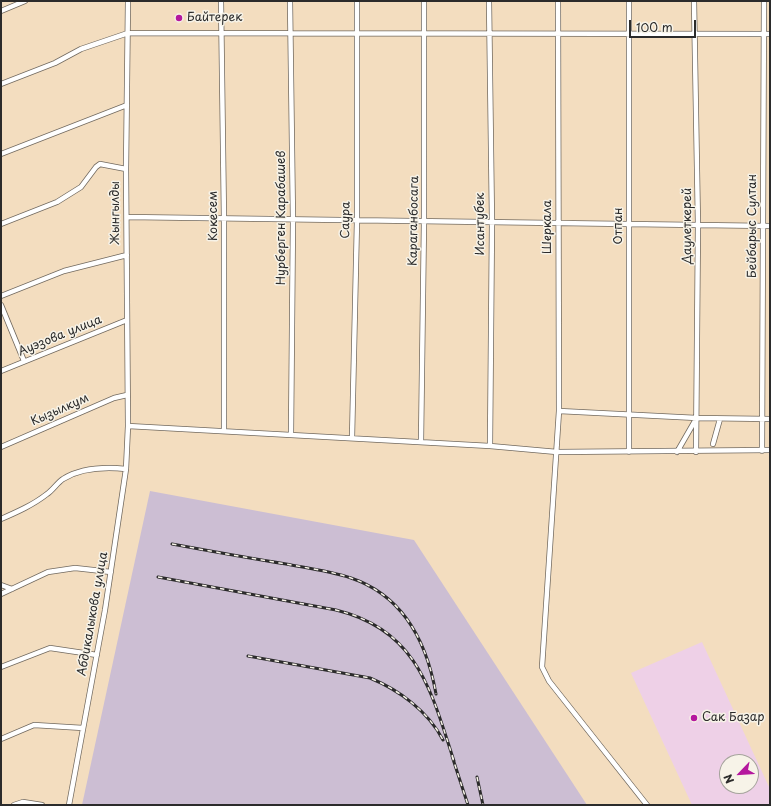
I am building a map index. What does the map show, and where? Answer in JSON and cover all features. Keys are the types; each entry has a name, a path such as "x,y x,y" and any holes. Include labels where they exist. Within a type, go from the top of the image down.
{"street":[{"path":"1,11 25,1"},
{"name":"Жынгылды","path":"128,1 126,169 128,426"},
{"name":"Кокесем","path":"222,1 224,430"},
{"name":"Нурберген Карабашев","path":"290,1 293,220 291,434"},
{"name":"Саура","path":"352,438 356,221 357,1"},
{"name":"Караганбосага","path":"421,442 424,222 424,1"},
{"name":"Исантубек","path":"489,1 488,33 492,222 490,446"},
{"name":"Шеркала","path":"558,1 559,411 542,667 549,681 648,805"},
{"name":"Отпан","path":"629,1 629,452"},
{"name":"Даулеткерей","path":"694,1 698,225 696,452"},
{"name":"Бейбарыс Султан","path":"762,451 764,1"},
{"path":"1,84 55,63 81,49 128,33 770,34"},
{"path":"1,154 127,105"},
{"path":"1,224 57,202 81,187 100,164 126,169"},
{"path":"127,217 770,226"},
{"path":"1,296 64,271 127,256"},
{"path":"1,305 24,361"},
{"name":"Ауэзова улица","path":"1,371 127,320"},
{"name":"Кызылкум","path":"1,447 114,398 127,395"},
{"path":"559,411 720,419 770,419"},
{"path":"677,452 697,418"},
{"path":"713,444 720,419"},
{"path":"128,426 224,430 490,446 557,452 696,452 770,450"},
{"name":"Абдикалыкова улица","path":"69,805 111,572 126,469 128,426"},
{"path":"1,519 32,505 49,493 62,479 86,471 109,467 126,469"},
{"path":"1,594 48,572 75,568 111,572"},
{"path":"1,585 12,589"},
{"path":"1,667 50,648 97,655"},
{"path":"1,739 34,725 83,728"},
{"path":"14,805 23,802 42,805"}],"shaded area":[{"path":"150,491 414,540 587,805 82,805"},
{"name":"Сак Базар","path":"702,642 754,754 719,754 719,794 759,794 759,765 770,789 770,805 692,805 631,673"}],"railway":[{"path":"172,544 327,572 351,578 370,586 399,609 410,624 426,657 436,694"},
{"path":"158,577 336,610 364,619 386,632 403,648 417,667 428,688 454,761"},
{"path":"248,656 370,678 392,689 412,703 429,720 443,740"},
{"path":"452,756 468,805"},
{"path":"477,777 483,805"}],"place":[{"name":"Байтерек","path":"179,18"},
{"name":"Сак Базар","path":"694,718"}]}
